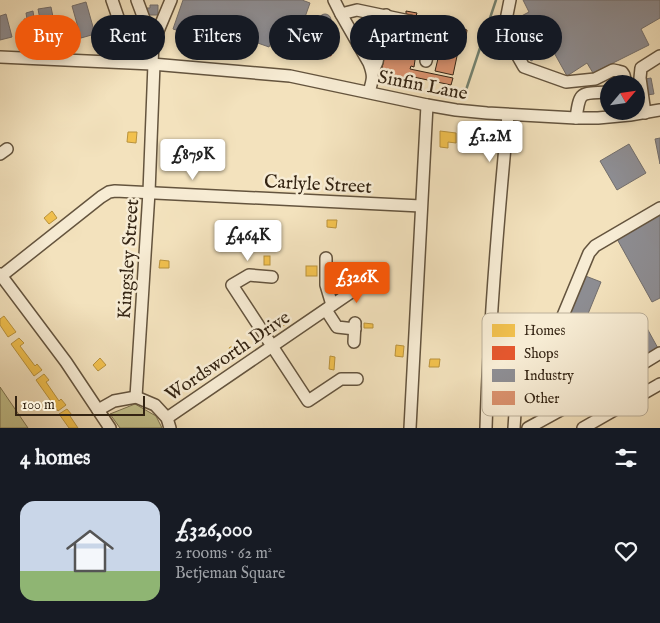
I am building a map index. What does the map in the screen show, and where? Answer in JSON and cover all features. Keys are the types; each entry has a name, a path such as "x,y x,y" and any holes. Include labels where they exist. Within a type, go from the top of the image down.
{"street":[{"path":"112,0 118,15"},
{"path":"137,0 143,15"},
{"path":"165,15 171,0"},
{"path":"334,0 373,71"},
{"path":"510,0 504,30 524,67 566,82 595,79 600,76"},
{"path":"341,14 358,10 386,15"},
{"path":"640,75 641,68 660,56"},
{"name":"Sinfin Lane","path":"0,57 153,64 290,76 456,110 508,115 600,118"},
{"name":"Kingsley Street","path":"136,397 149,192 153,60"},
{"path":"369,92 377,60"},
{"path":"603,75 613,70 622,72 624,75"},
{"path":"576,118 580,98 583,95 600,93"},
{"path":"410,428 427,105"},
{"name":"Sinfin Lane","path":"645,113 660,110"},
{"path":"492,313 508,115"},
{"name":"Carlyle Street","path":"0,276 109,192 115,191 421,206"},
{"path":"564,313 588,253 596,246 660,208"},
{"path":"326,258 326,284 329,307 337,327 355,325 354,342"},
{"path":"272,277 249,275 232,285 308,401 341,379 357,379"},
{"path":"0,276 66,362 110,428"},
{"name":"Wordsworth Drive","path":"168,423 272,346 366,282"},
{"path":"648,360 660,353"},
{"path":"648,391 660,384"},
{"path":"98,410 114,401 136,397 155,405 168,423"},
{"path":"528,428 550,416"},
{"path":"583,428 604,416"}],"shaded area":[{"path":"0,387 28,428 0,428"},
{"path":"135,404 156,416 162,428 120,428 110,414"}],"building: Homes":[{"path":"440,131 456,133 456,143 448,142 448,148 440,147"},
{"path":"128,132 137,132 136,143 127,142"},
{"path":"52,211 57,218 49,224 44,218"},
{"path":"327,220 337,220 336,228 327,227"},
{"path":"264,256 270,256 270,265 264,265"},
{"path":"160,260 169,261 169,268 159,268"},
{"path":"306,266 317,266 317,276 306,276"},
{"path":"348,269 355,269 355,282 348,282"},
{"path":"4,316 16,332 8,337 0,325 0,319"},
{"path":"283,320 286,324 277,330 274,326"},
{"path":"364,323 373,324 373,328 364,328"},
{"path":"19,338 24,343 20,346 35,366 37,364 42,370 34,376 11,344"},
{"path":"235,344 241,353 235,357 229,348"},
{"path":"396,345 404,346 403,357 395,356"},
{"path":"330,356 335,357 334,370 329,369"},
{"path":"100,358 106,365 98,371 93,365"},
{"path":"430,359 440,359 439,367 429,367"},
{"path":"44,374 49,380 46,382 59,401 61,399 66,405 58,411 36,380"},
{"path":"67,409 78,428 69,428 59,414"}],"building: Industry":[{"path":"183,0 302,0 310,3 306,15 269,15 269,47 259,43 259,15 178,15"},
{"path":"523,0 660,0 660,18 641,29 649,45 593,73 587,63 567,76 558,60 562,60 562,15 523,15 529,12"},
{"path":"86,2 91,20 91,35 81,38 81,15 75,15 72,6"},
{"path":"150,5 158,5 158,15 147,15 147,8 150,8"},
{"path":"51,7 53,15 39,15 38,9"},
{"path":"33,11 34,15 26,15 26,13"},
{"path":"6,14 12,37 0,40 0,16"},
{"path":"651,78 654,94 647,95 645,79"},
{"path":"660,138 660,164 655,139"},
{"path":"629,144 646,173 617,190 600,161"},
{"path":"660,214 660,298 652,302 617,239"},
{"path":"583,275 601,282 588,313 567,313"},
{"path":"648,330 659,350 648,356"}],"building: Other":[{"path":"406,11 417,13 416,15 406,14"},
{"path":"384,60 415,60 414,67 411,66 410,69 453,78 451,85 409,76 409,79 381,73"},
{"path":"438,60 456,60 453,75 435,71"}],"waterway":[{"path":"466,90 496,0"}]}
